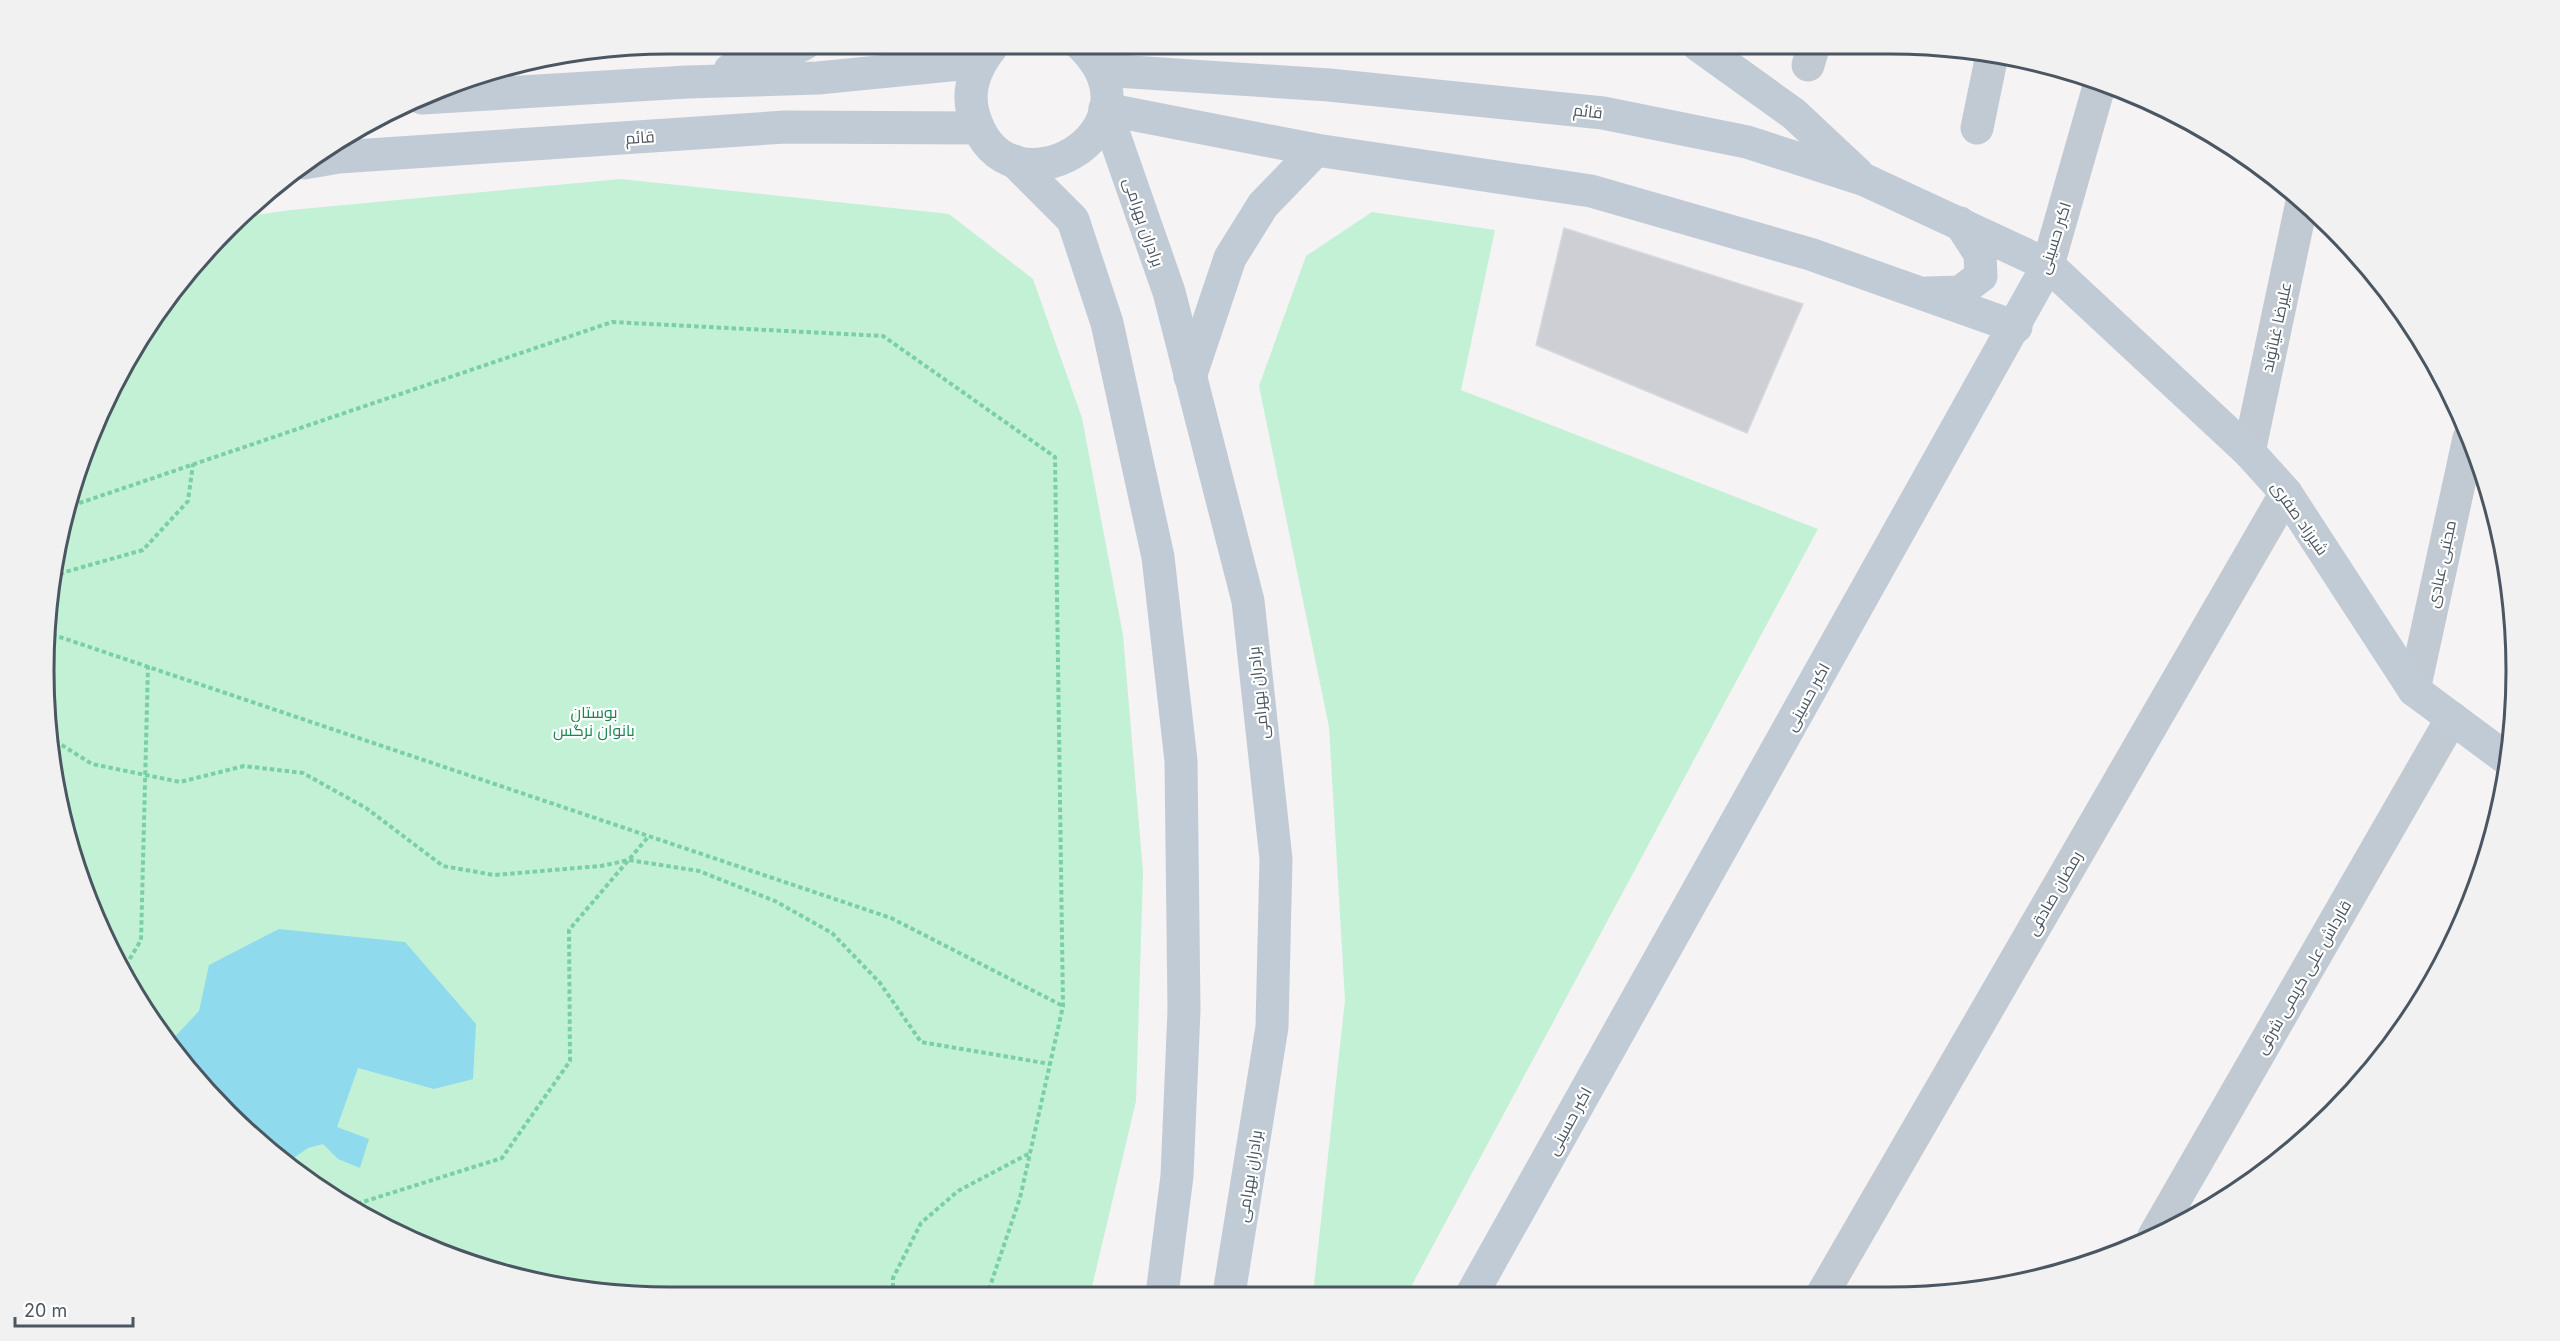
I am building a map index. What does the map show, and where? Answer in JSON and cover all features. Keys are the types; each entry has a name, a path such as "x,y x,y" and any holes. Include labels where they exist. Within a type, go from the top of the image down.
{"main road":[{"path":"687,82 782,54"},
{"path":"447,96 687,82 818,78 961,54"},
{"path":"983,54 972,83 971,106 977,128 999,153 1014,161 1033,165 1053,163 1071,156 1087,144 1099,128 1105,109 1106,90 1101,70 1091,54"},
{"path":"1711,54 1794,114 1865,180"},
{"name":"قائم","path":"1101,70 1329,86 1603,112 1747,142 1865,180 2049,265"},
{"path":"1105,109 1316,150 1591,191 1810,254 2016,327"},
{"name":"برادران بهرامی","path":"1105,109 1168,292 1248,601 1276,859 1272,1027 1230,1287"},
{"name":"قائم","path":"326,159 785,127 977,128"},
{"path":"1190,377 1230,258 1263,205 1316,150"},
{"path":"1014,161 1073,220 1107,324 1158,557 1181,761 1184,1010 1177,1176 1163,1287"},
{"path":"1922,294 1960,291 1981,276 1980,254 1960,223"},
{"name":"اکبر حسینی","path":"1476,1287 2049,265"},
{"name":"شیرزاد صفری","path":"2049,265 2249,452 2286,493 2414,690 2500,754"}],"street":[{"path":"1977,128 1990,63"},
{"name":"اکبر حسینی","path":"2049,265 2098,91"},
{"name":"علیرضا غیاثوند","path":"2249,452 2300,211"},
{"name":"مجتبی عبادی","path":"2414,690 2466,453"},
{"name":"رمضان صادقی","path":"1826,1287 2286,493"},
{"name":"قارداش علی کریمی شرقی","path":"2161,1223 2452,718"}],"path":[{"path":"77,504 612,322 884,336 1055,457 1063,1006 1020,1198 990,1287"},
{"path":"62,574 143,550 188,501 193,464"},
{"path":"55,635 891,918 1063,1006"},
{"path":"128,962 141,940 148,666"},
{"path":"58,743 92,764 180,782 244,766 303,773 366,808 443,866 494,875 601,866 629,860 699,871 775,901 832,933 880,983 921,1042 1050,1064"},
{"path":"360,1203 502,1158 570,1061 569,930 649,836"},
{"path":"893,1287 893,1278 921,1223 958,1191 1030,1153"}],"green space":[{"name":"بوستان بانوان نرگس","path":"621,179 949,214 1033,279 1082,418 1123,635 1143,872 1136,1101 1092,1287 630,1286 590,1282 511,1266 435,1240 362,1204 328,1183 264,1134 207,1077 181,1046 137,979 118,943 101,906 75,830 59,751 55,711 55,630 59,590 75,511 87,472 101,435 137,362 181,295 235,235 256,215"},
{"path":"1372,212 1495,230 1461,390 1818,529 1411,1287 1314,1287 1345,1000 1329,727 1259,386 1306,256"}],"water":[{"path":"279,929 405,942 476,1024 473,1079 434,1089 358,1068 337,1127 369,1139 360,1168 338,1159 323,1144 308,1148 293,1158 235,1106 207,1077 175,1037 199,1011 209,965"}],"building":[{"path":"1564,228 1803,304 1747,433 1536,345"}]}
